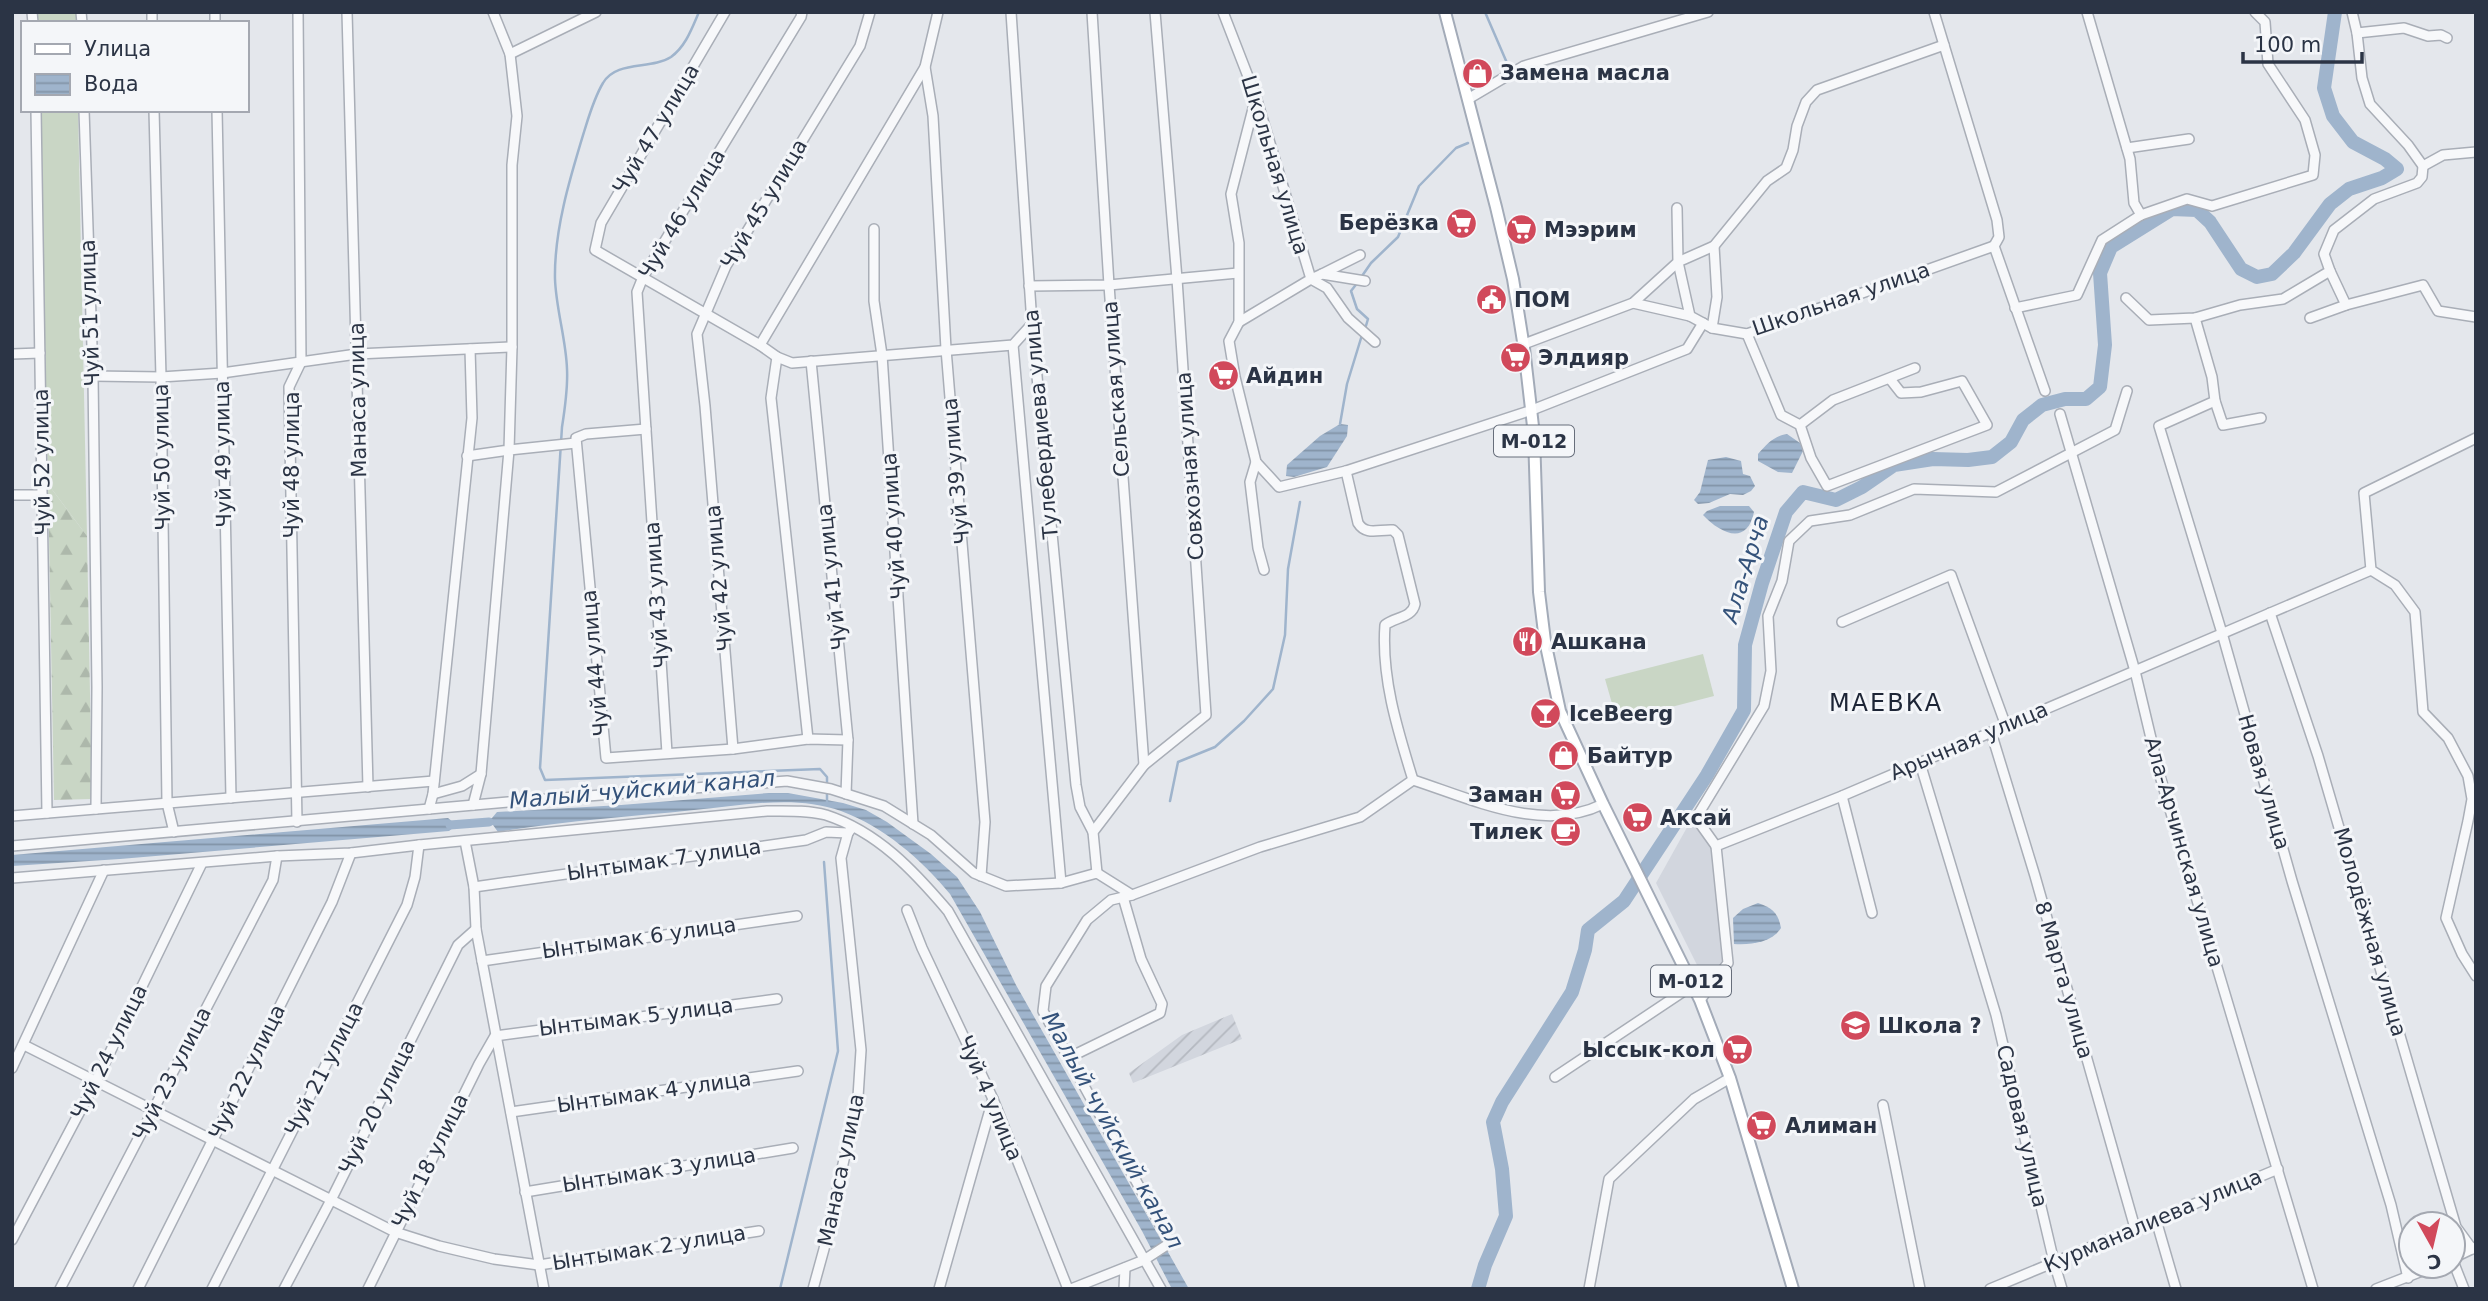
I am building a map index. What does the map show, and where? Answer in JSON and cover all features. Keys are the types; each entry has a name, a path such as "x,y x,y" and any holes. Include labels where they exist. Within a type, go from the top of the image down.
{"main road":[{"name":"М-012","path":"1445,12 1513,279 1524,344 1532,410 1538,568 1545,641 1560,710 1603,804 1700,1000 1730,1079 1793,1289"}],"street":[{"name":"Чуй 48 улица","path":"297,822 289,387 301,362 299,12"},
{"name":"Манаса улица","path":"347,12 368,787"},
{"path":"474,805 481,774 509,450 512,347 512,165 517,116 510,54 493,12"},
{"path":"510,54 596,12"},
{"name":"Чуй 47 улица","path":"643,277 595,250 601,223 725,12"},
{"name":"Чуй 46 улица","path":"646,433 637,292 643,277 802,12"},
{"name":"Чуй 45 улица","path":"705,406 697,334 705,313 726,265 860,46 870,12"},
{"path":"760,345 925,67 938,12"},
{"name":"Тулебердиева улица","path":"1012,12 1032,324 1076,785 1080,807 1093,832"},
{"name":"Сельская улица","path":"1092,12 1144,765"},
{"name":"Совхозная улица","path":"1093,832 1144,765 1206,715 1177,279 1155,12"},
{"name":"Школьная улица","path":"1223,12 1256,97 1311,279 1239,322"},
{"path":"1468,99 1524,66 1709,12"},
{"path":"1934,12 1997,220 1999,237 1994,246 2045,391"},
{"path":"2087,12 2127,148 2134,203 2141,215"},
{"path":"2015,308 2077,295 2102,240 2141,215 2187,199 2212,206 2314,175 2315,155 2305,120 2268,64 2264,22 2255,12"},
{"path":"2346,305 2324,254 2334,230 2374,198 2417,183 2422,177 2423,166 2408,145 2370,104 2361,78 2357,33 2352,12"},
{"path":"2357,33 2404,28 2428,36 2441,35 2447,38"},
{"path":"1524,344 1633,303 1678,261 1714,246 1767,181 1786,168 1806,102 1817,90 1944,44"},
{"name":"Чуй 39 улица","path":"925,67 933,116 946,349 985,822 981,876"},
{"path":"1256,97 1231,194 1239,243 1239,322 1229,341 1256,462 1279,486 1346,471 1532,410 1687,349 1703,323"},
{"name":"Чуй 52 улица","path":"36,112 47,813"},
{"name":"Чуй 51 улица","path":"84,112 93,376 96,809"},
{"name":"Чуй 50 улица","path":"154,112 167,803 174,832"},
{"name":"Чуй 49 улица","path":"217,112 231,798"},
{"path":"2127,148 2189,139"},
{"path":"2423,166 2443,155 2476,152"},
{"path":"1677,208 1678,261 1690,316"},
{"name":"Чуй 40 улица","path":"874,229 874,301 881,355 914,824"},
{"path":"1712,328 1717,297 1714,246"},
{"name":"Школьная улица","path":"1633,303 1690,316 1712,328 1747,334 1994,246"},
{"path":"1311,279 1360,255"},
{"path":"2126,298 2149,320 2195,318 2240,305 2283,299 2330,271"},
{"path":"1029,286 1109,285 1238,273"},
{"path":"1322,274 1365,281"},
{"path":"643,277 777,357 792,363 1013,345 1032,324"},
{"path":"1311,279 1327,288 1348,318 1376,342"},
{"path":"2310,317 2423,285 2438,311 2476,317"},
{"path":"2195,318 2213,377 2215,401 2223,425 2261,418"},
{"path":"1747,334 1781,415 1800,425 1811,458 1827,486 1987,425 1962,381 1921,392 1901,393 1890,379"},
{"path":"1013,345 1061,883"},
{"path":"93,376 161,377 222,373 357,354 512,347"},
{"path":"429,809 433,794 472,418 470,349"},
{"path":"12,354 40,354"},
{"name":"Чуй 41 улица","path":"777,357 771,397 808,739"},
{"name":"Чуй 41 улица","path":"811,361 848,740 846,794"},
{"path":"1800,425 1833,400 1915,368"},
{"path":"1700,1000 1728,963 1716,846 1696,818 1764,706 1771,671 1768,616 1782,581 1789,541 1810,521 1850,515 1914,489 1996,492 2115,430 2127,391"},
{"name":"Новая улица","path":"2215,401 2159,426 2397,1231"},
{"name":"Чуй 42 улица","path":"705,406 733,749"},
{"name":"Ала-Арчинская улица","path":"2060,414 2135,671 2160,776 2313,1289"},
{"path":"467,456 576,443 576,438 586,434 646,433"},
{"name":"Чуй 43 улица","path":"646,433 667,753"},
{"path":"2476,438 2364,493 2371,570 2395,585 2415,612 2423,712 2448,738 2468,776 2472,799 2469,821 2446,918 2462,954 2476,976"},
{"name":"Чуй 44 улица","path":"576,443 606,758 733,749 808,739 848,740"},
{"path":"1256,462 1250,482 1258,548 1264,570"},
{"path":"1346,471 1358,523 1362,529 1368,532 1393,530 1398,535 1415,604 1409,615 1393,619 1385,625 1384,640 1394,713 1413,780"},
{"path":"12,495 42,495"},
{"name":"Арычная улица","path":"1716,846 1842,796 2371,570"},
{"path":"1842,622 1951,575 2006,726"},
{"name":"Молодёжная улица","path":"2270,613 2318,755 2456,1227 2474,1248"},
{"name":"8 Марта улица","path":"1991,732 2039,889 2135,1228"},
{"name":"Садовая улица","path":"1920,762 1996,1015 2062,1289"},
{"path":"433,794 462,786 481,774"},
{"path":"1413,780 1512,811 1540,816 1587,812 1603,804"},
{"path":"1070,1289 1144,1260 1171,1242 1043,1011 1046,986 1087,920 1111,900 1261,846 1360,817 1413,780"},
{"path":"12,816 434,781"},
{"path":"12,846 474,805 788,782 831,789 884,806 931,835 974,873 1006,886 1061,883 1097,873"},
{"path":"1842,796 1872,913"},
{"path":"14,881 104,870 351,853 767,811 826,815 850,830 887,847 914,870 948,911 1161,1289"},
{"name":"Манаса улица","path":"813,1289 858,1097 862,1050 841,858 850,830"},
{"name":"Ынтымак 7 улица","path":"474,887 806,839 834,831 850,830"},
{"path":"1068,1058 1160,1013 1162,1009 1141,959 1128,896 1097,873 1093,832"},
{"path":"465,841 474,887 476,929 544,1289"},
{"name":"Чуй 21 улица","path":"212,1289 407,905 415,877 419,845"},
{"name":"Чуй 22 улица","path":"138,1289 332,902 351,853"},
{"name":"Чуй 23 улица","path":"61,1289 273,880 278,856"},
{"name":"Чуй 24 улица","path":"12,1240 96,1081 202,863"},
{"path":"12,1068 104,870"},
{"name":"Чуй 4 улица","path":"907,910 993,1099 1070,1289"},
{"name":"Ынтымак 6 улица","path":"482,961 797,916"},
{"name":"Чуй 20 улица","path":"284,1289 458,945 476,929"},
{"path":"1555,1077 1693,985"},
{"name":"Ынтымак 5 улица","path":"495,1036 777,999"},
{"name":"Чуй 18 улица","path":"368,1289 495,1036"},
{"name":"Ынтымак 2 улица","path":"24,1045 395,1232 439,1247 539,1265 759,1231"},
{"name":"Ынтымак 4 улица","path":"511,1112 798,1071"},
{"path":"1589,1289 1609,1179 1694,1099 1730,1079"},
{"path":"939,1289 993,1099"},
{"path":"1883,1105 1920,1289"},
{"name":"Ынтымак 3 улица","path":"525,1192 793,1148"},
{"name":"Курманалиева улица","path":"1990,1289 2278,1169"},
{"path":"2156,1220 2176,1289"},
{"path":"1124,1289 1125,1268"},
{"path":"2376,1289 2402,1280"}],"shaded area":[{"path":"1690,822 1714,847 1724,965 1702,975 1656,883"},
{"path":"1232,1014 1242,1039 1133,1083 1129,1073 1182,1035"}],"green space":[{"path":"38,12 76,12 76,21 38,21"},
{"path":"40,112 78,112 87,536 48,484"},
{"path":"48,484 87,536 92,799 54,800"},
{"path":"1703,654 1714,696 1617,721 1605,679"}],"water":[{"path":"1340,424 1348,425 1347,436 1327,467 1294,477 1286,476 1287,465 1320,436"},
{"path":"1787,434 1800,443 1803,451 1792,473 1778,472 1758,461 1758,454 1768,444"},
{"path":"1726,457 1741,461 1743,474 1750,476 1755,486 1743,495 1730,494 1709,503 1698,504 1694,500 1700,492 1708,460"},
{"path":"1720,506 1749,506 1754,512 1751,523 1740,533 1725,531 1703,515"},
{"path":"788,793 866,810 931,854 957,877 980,912 1016,985 1189,1289 1172,1289 1142,1231 950,894 927,869 887,835 841,811 786,802 498,832 493,825 478,826 478,821 492,818 497,812"},
{"path":"448,818 453,822 460,822 461,827 449,831 12,866 12,855"},
{"path":"1758,903 1774,912 1781,928 1766,940 1734,944 1733,918 1743,909"}],"waterway":[{"path":"699,12 685,42 671,57 616,71 603,83 590,113 564,204 557,242 555,279 567,383 540,768 545,780 820,769 827,777 827,802"},
{"path":"1485,12 1507,63"},
{"name":"Ала-Арча","path":"1478,1289 1506,1216 1502,1169 1493,1122 1502,1102 1572,992 1588,930 1624,901 1707,775 1744,710 1745,645 1786,512 1803,492 1836,500 1862,487 1894,465 1933,459 1968,460 1992,457 2011,442 2023,420 2042,405 2065,399 2086,399 2100,387 2105,345 2100,273 2111,247 2172,209 2197,210 2210,222 2241,269 2257,277 2272,274 2294,253 2330,204 2349,189 2382,178 2397,169 2385,159 2353,142 2333,116 2324,88 2335,12"},
{"path":"1362,276 1371,263 1398,237 1419,186 1456,148 1468,143"},
{"path":"1358,282 1351,291 1357,309 1368,319 1365,329"},
{"path":"1340,424 1347,384 1362,335"},
{"path":"1170,801 1178,762 1215,747 1244,721 1273,689 1285,635 1288,569 1300,502"},
{"name":"Малый чуйский канал","path":"450,825 489,822"},
{"path":"780,1289 838,1051 824,862"}],"place":[{"name":"Замена масла","path":"1477,73"},
{"name":"Берёзка","path":"1462,223"},
{"name":"Мээрим","path":"1521,230"},
{"name":"ПОМ","path":"1491,300"},
{"name":"Элдияр","path":"1515,358"},
{"name":"Айдин","path":"1223,376"},
{"name":"Ашкана","path":"1528,642"},
{"name":"IceBeerg","path":"1546,714"},
{"name":"Байтур","path":"1564,756"},
{"name":"Заман","path":"1566,795"},
{"name":"Аксай","path":"1637,818"},
{"name":"Тилек","path":"1566,832"},
{"name":"Школа ?","path":"1855,1026"},
{"name":"Ыссык-кол","path":"1738,1050"},
{"name":"Алиман","path":"1762,1126"}],"district":[{"name":"МАЕВКА","path":"1886,703"}]}
